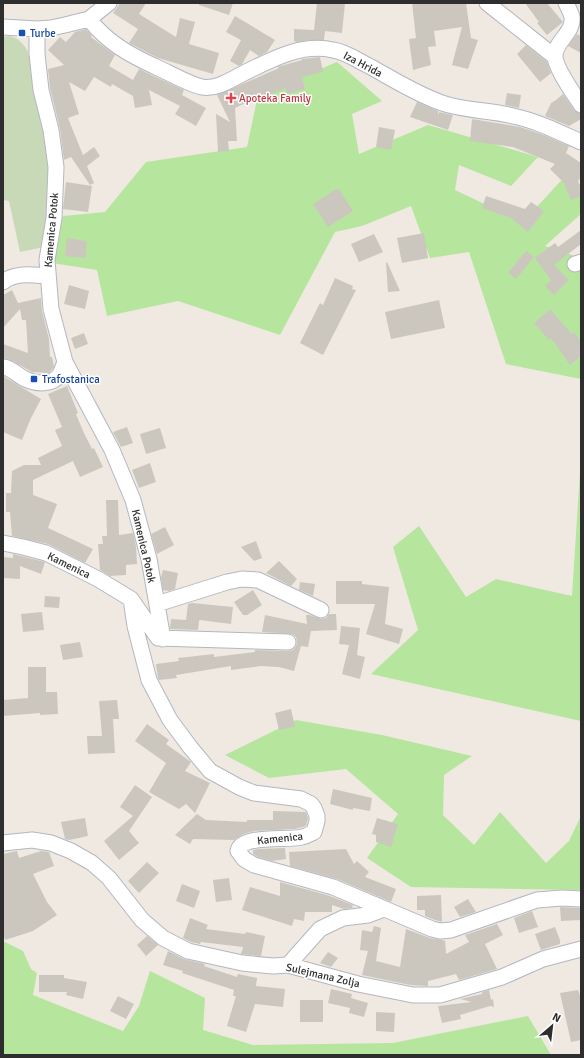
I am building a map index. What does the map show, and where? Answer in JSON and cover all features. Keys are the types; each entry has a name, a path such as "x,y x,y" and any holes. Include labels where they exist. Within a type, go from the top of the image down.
{"street":[{"path":"3,27 37,29 51,28 89,19 109,3"},
{"path":"488,3 555,57"},
{"path":"566,3 572,17 572,23 557,46 555,57 557,66 581,105"},
{"name":"Iza Hrida","path":"89,19 98,31 108,40 138,58 202,87 215,86 262,64 299,50 319,48 344,53 410,89 442,103 464,109 515,116 549,127 581,142"},
{"name":"Kamenica Potok","path":"37,29 37,54 41,90 51,130 56,167 54,218 47,260 47,276 51,309 65,362 112,450 133,500 149,559 163,639"},
{"path":"3,282 14,276 47,276"},
{"path":"3,366 25,379 43,384 51,382 60,376 65,362"},
{"name":"Kamenica","path":"3,543 23,546 46,553 98,579 131,599 154,634 158,638 163,639"},
{"path":"157,604 227,582 242,579 258,580 321,610"},
{"name":"Kamenica","path":"131,599 135,626 149,680 170,720 210,771 249,791 301,799 311,804 314,808 317,821 314,832 301,838 249,842 242,844 238,847 240,856 254,865 333,887 440,931 450,930 537,900 562,898 581,899"},
{"path":"163,639 288,642"},
{"name":"Sulejmana Zolja","path":"3,843 32,840 51,843 71,851 92,863 109,878 142,920 163,938 188,951 242,963 273,966 288,965 358,984 413,995 440,995 502,977 543,959 581,949"},
{"path":"288,965 320,929 343,918 368,915 384,909"}],"green space":[{"path":"9,36 20,41 28,52 49,152 51,171 44,247 20,252 9,201 3,200 3,37"},
{"path":"337,62 382,101 352,114 359,154 428,125 538,157 511,186 459,165 455,190 523,222 568,173 581,185 581,214 545,246 581,258 581,379 506,364 469,252 430,258 411,206 362,226 335,232 280,335 178,301 107,316 97,270 52,263 63,216 105,212 146,162 247,147 258,95"},
{"path":"581,456 581,721 371,674 418,630 393,547 419,526 466,597 496,579 572,596"},
{"path":"296,720 382,735 472,756 444,775 443,815 474,845 500,812 546,863 569,841 581,816 581,890 411,887 367,858 398,814 346,769 269,778 225,755"},
{"path":"3,941 23,951 31,969 37,973 33,995 123,1031 139,1006 150,971 205,998 203,1030 253,1045 393,1043 528,1016 551,1055 3,1055"}],"building":[{"path":"120,3 146,3 139,14 176,37 180,18 195,22 189,44 219,53 213,74 158,58 129,43 138,29 113,13"},
{"path":"199,3 233,3 229,15 199,5"},
{"path":"317,3 345,3 342,33 325,31 324,40 294,41 294,29 314,30"},
{"path":"412,3 466,3 471,38 478,40 468,69 452,65 462,27 434,31 436,46 428,47 431,65 413,70 409,39 416,38"},
{"path":"525,3 547,3 563,22 547,35 537,23 539,22"},
{"path":"235,16 275,40 267,52 259,56 250,50 242,64 239,66 230,61 241,40 226,32"},
{"path":"86,29 92,36 91,37 115,55 109,66 133,80 139,69 184,90 182,95 206,108 196,126 175,114 180,106 149,90 152,105 135,108 133,96 112,84 111,87 94,77 85,91 69,82 79,114 68,118 83,155 94,147 100,156 87,166 94,183 90,185 71,157 64,160 60,129 50,88 48,69 64,65 48,50 60,37 66,42 75,32"},
{"path":"577,34 581,36 581,53 568,46"},
{"path":"526,45 547,62 551,73 540,82 517,54"},
{"path":"320,57 323,72 302,77 305,89 287,94 286,88 259,99 258,97 235,108 237,141 228,141 229,151 218,152 216,114 230,122 217,95 279,68 277,67 302,59"},
{"path":"507,93 521,95 519,108 505,105"},
{"path":"563,94 574,110 581,114 581,119 569,126 545,116 551,103"},
{"path":"417,102 438,111 438,115 439,112 453,115 448,130 410,117"},
{"path":"472,119 520,127 544,135 569,146 566,153 581,163 581,176 578,182 581,190 581,196 571,200 564,183 550,169 555,164 513,147 470,141"},
{"path":"379,127 395,130 391,150 376,147"},
{"path":"66,182 92,186 88,212 63,209"},
{"path":"338,188 353,211 328,227 313,204"},
{"path":"486,196 525,209 531,202 544,211 528,232 511,218 482,208"},
{"path":"581,230 581,244 554,265 569,280 554,295 545,286 551,280 535,258 555,243 558,247"},
{"path":"424,233 428,258 402,263 397,238"},
{"path":"374,234 383,252 359,262 351,244"},
{"path":"67,238 87,241 85,258 65,256"},
{"path":"526,251 534,257 516,279 508,273"},
{"path":"387,262 400,291 388,292"},
{"path":"335,278 353,286 352,289 356,290 323,355 300,343 320,303 323,305"},
{"path":"69,285 89,291 85,309 64,304"},
{"path":"12,290 18,303 41,298 42,311 49,339 50,357 52,357 54,367 49,373 32,372 13,361 3,358 3,344 28,353 26,320 22,320 20,309 3,328 3,295"},
{"path":"439,300 445,328 391,339 385,312"},
{"path":"550,309 572,334 574,332 581,341 581,356 570,365 551,338 549,340 534,323"},
{"path":"84,333 88,344 75,349 71,338"},
{"path":"3,376 41,399 22,440 3,432"},
{"path":"67,386 78,413 76,414 83,431 92,449 94,448 103,467 80,477 73,461 33,480 33,495 57,504 48,528 93,549 85,563 48,544 12,536 10,512 6,512 6,493 11,493 12,471 24,465 41,465 38,458 62,446 55,430 62,427 48,394"},
{"path":"127,427 133,443 121,447 113,432"},
{"path":"160,428 166,448 146,454 140,434"},
{"path":"150,463 156,482 139,488 132,470"},
{"path":"106,500 118,500 119,535 133,533 136,546 137,564 126,565 126,575 110,576 100,570 98,544 103,544 102,536 107,536"},
{"path":"165,527 174,545 157,554 151,534"},
{"path":"256,541 262,558 254,561 241,547"},
{"path":"13,554 45,562 41,574 20,566 20,579 3,578 3,557 13,558"},
{"path":"279,561 297,579 291,586 266,573"},
{"path":"163,570 178,573 175,589 169,591 163,590 161,578"},
{"path":"336,581 362,581 362,584 389,587 385,624 403,629 399,644 366,634 375,604 336,604"},
{"path":"300,582 315,584 313,596 299,590"},
{"path":"253,590 262,605 247,615 243,615 234,602"},
{"path":"45,596 60,597 59,608 44,607"},
{"path":"192,603 233,607 231,624 200,620 198,630 170,629 171,619 186,620 188,604"},
{"path":"42,612 44,630 23,632 21,614"},
{"path":"329,614 336,614 337,630 311,631 308,647 301,646 294,671 279,667 261,666 231,670 231,666 176,675 177,678 159,680 158,678 156,664 179,661 178,658 214,654 214,657 255,652 255,650 293,650 297,642 296,637 292,634 262,632 265,615 307,624 306,615 321,619 326,618"},
{"path":"341,626 360,628 357,655 365,657 360,679 342,674 349,645 339,644"},
{"path":"80,642 83,657 63,660 60,645"},
{"path":"28,667 46,667 46,692 57,692 58,714 40,715 40,713 3,716 3,700 28,698"},
{"path":"117,700 119,719 113,719 115,753 88,754 87,736 102,736 99,701"},
{"path":"291,709 295,727 279,730 275,713"},
{"path":"147,724 169,740 166,744 191,762 185,771 210,783 195,813 186,804 179,809 149,792 166,763 135,741"},
{"path":"135,785 152,797 129,831 139,843 119,860 104,841 133,816 120,807"},
{"path":"333,789 372,798 370,811 353,808 353,810 330,804"},
{"path":"273,811 306,812 308,818 306,826 295,829 254,831 243,834 234,840 193,839 190,844 175,835 197,814 206,820 247,822 247,820 273,820"},
{"path":"85,818 88,836 69,840 65,839 61,822"},
{"path":"377,818 398,824 391,847 376,842 376,835 372,834"},
{"path":"285,848 286,859 272,861 253,854 253,850 258,849"},
{"path":"346,849 354,864 357,861 369,872 365,877 396,889 391,902 337,879 290,866 289,852"},
{"path":"17,851 19,858 41,851 49,852 54,866 33,874 47,902 57,915 33,931 5,940 3,934 3,854"},
{"path":"147,862 159,873 139,893 128,881"},
{"path":"229,878 232,900 216,902 213,880"},
{"path":"280,882 330,896 353,905 352,908 344,909 332,905 332,912 305,912 304,921 294,919 292,926 242,910 250,887 280,896"},
{"path":"182,884 200,891 194,908 176,901"},
{"path":"441,895 442,922 425,916 425,910 417,910 417,896"},
{"path":"468,899 476,912 460,917 454,907"},
{"path":"560,907 581,908 581,920 561,921"},
{"path":"532,911 538,927 519,933 514,918"},
{"path":"190,918 208,925 206,929 245,934 246,932 265,936 261,956 241,954 243,947 201,942 200,944 183,938"},
{"path":"497,924 503,935 485,944 497,969 459,980 456,974 428,981 428,986 410,985 362,975 368,951 360,950 362,930 372,932 374,926 381,928 376,961 400,967 406,929 430,938 443,941 445,940 446,954 469,942 465,935"},
{"path":"555,927 560,944 541,950 535,934"},
{"path":"147,936 158,945 146,956 137,945"},
{"path":"168,951 184,959 205,964 204,966 237,977 238,974 257,978 256,986 285,989 283,1007 255,1004 246,1032 227,1026 236,996 233,996 234,990 182,973 183,971 163,965"},
{"path":"328,952 338,958 331,967 320,963"},
{"path":"39,975 64,975 64,978 87,982 83,999 66,995 67,992 39,992"},
{"path":"331,989 352,994 351,998 368,1003 364,1017 349,1013 350,1008 328,1003"},
{"path":"489,990 491,1000 493,999 494,1007 490,1006 460,1015 461,1019 442,1023 438,1006 472,1002 460,999 482,994 482,992"},
{"path":"578,990 581,998 581,1040 571,1042 560,993"},
{"path":"118,996 134,1004 126,1019 110,1011"},
{"path":"300,1000 323,1000 323,1022 300,1022"},
{"path":"376,1012 395,1013 394,1032 376,1031"}],"place":[{"name":"Turbe","path":"22,33"},
{"name":"Apoteka Family","path":"231,98"},
{"name":"Trafostanica","path":"34,379"}]}
